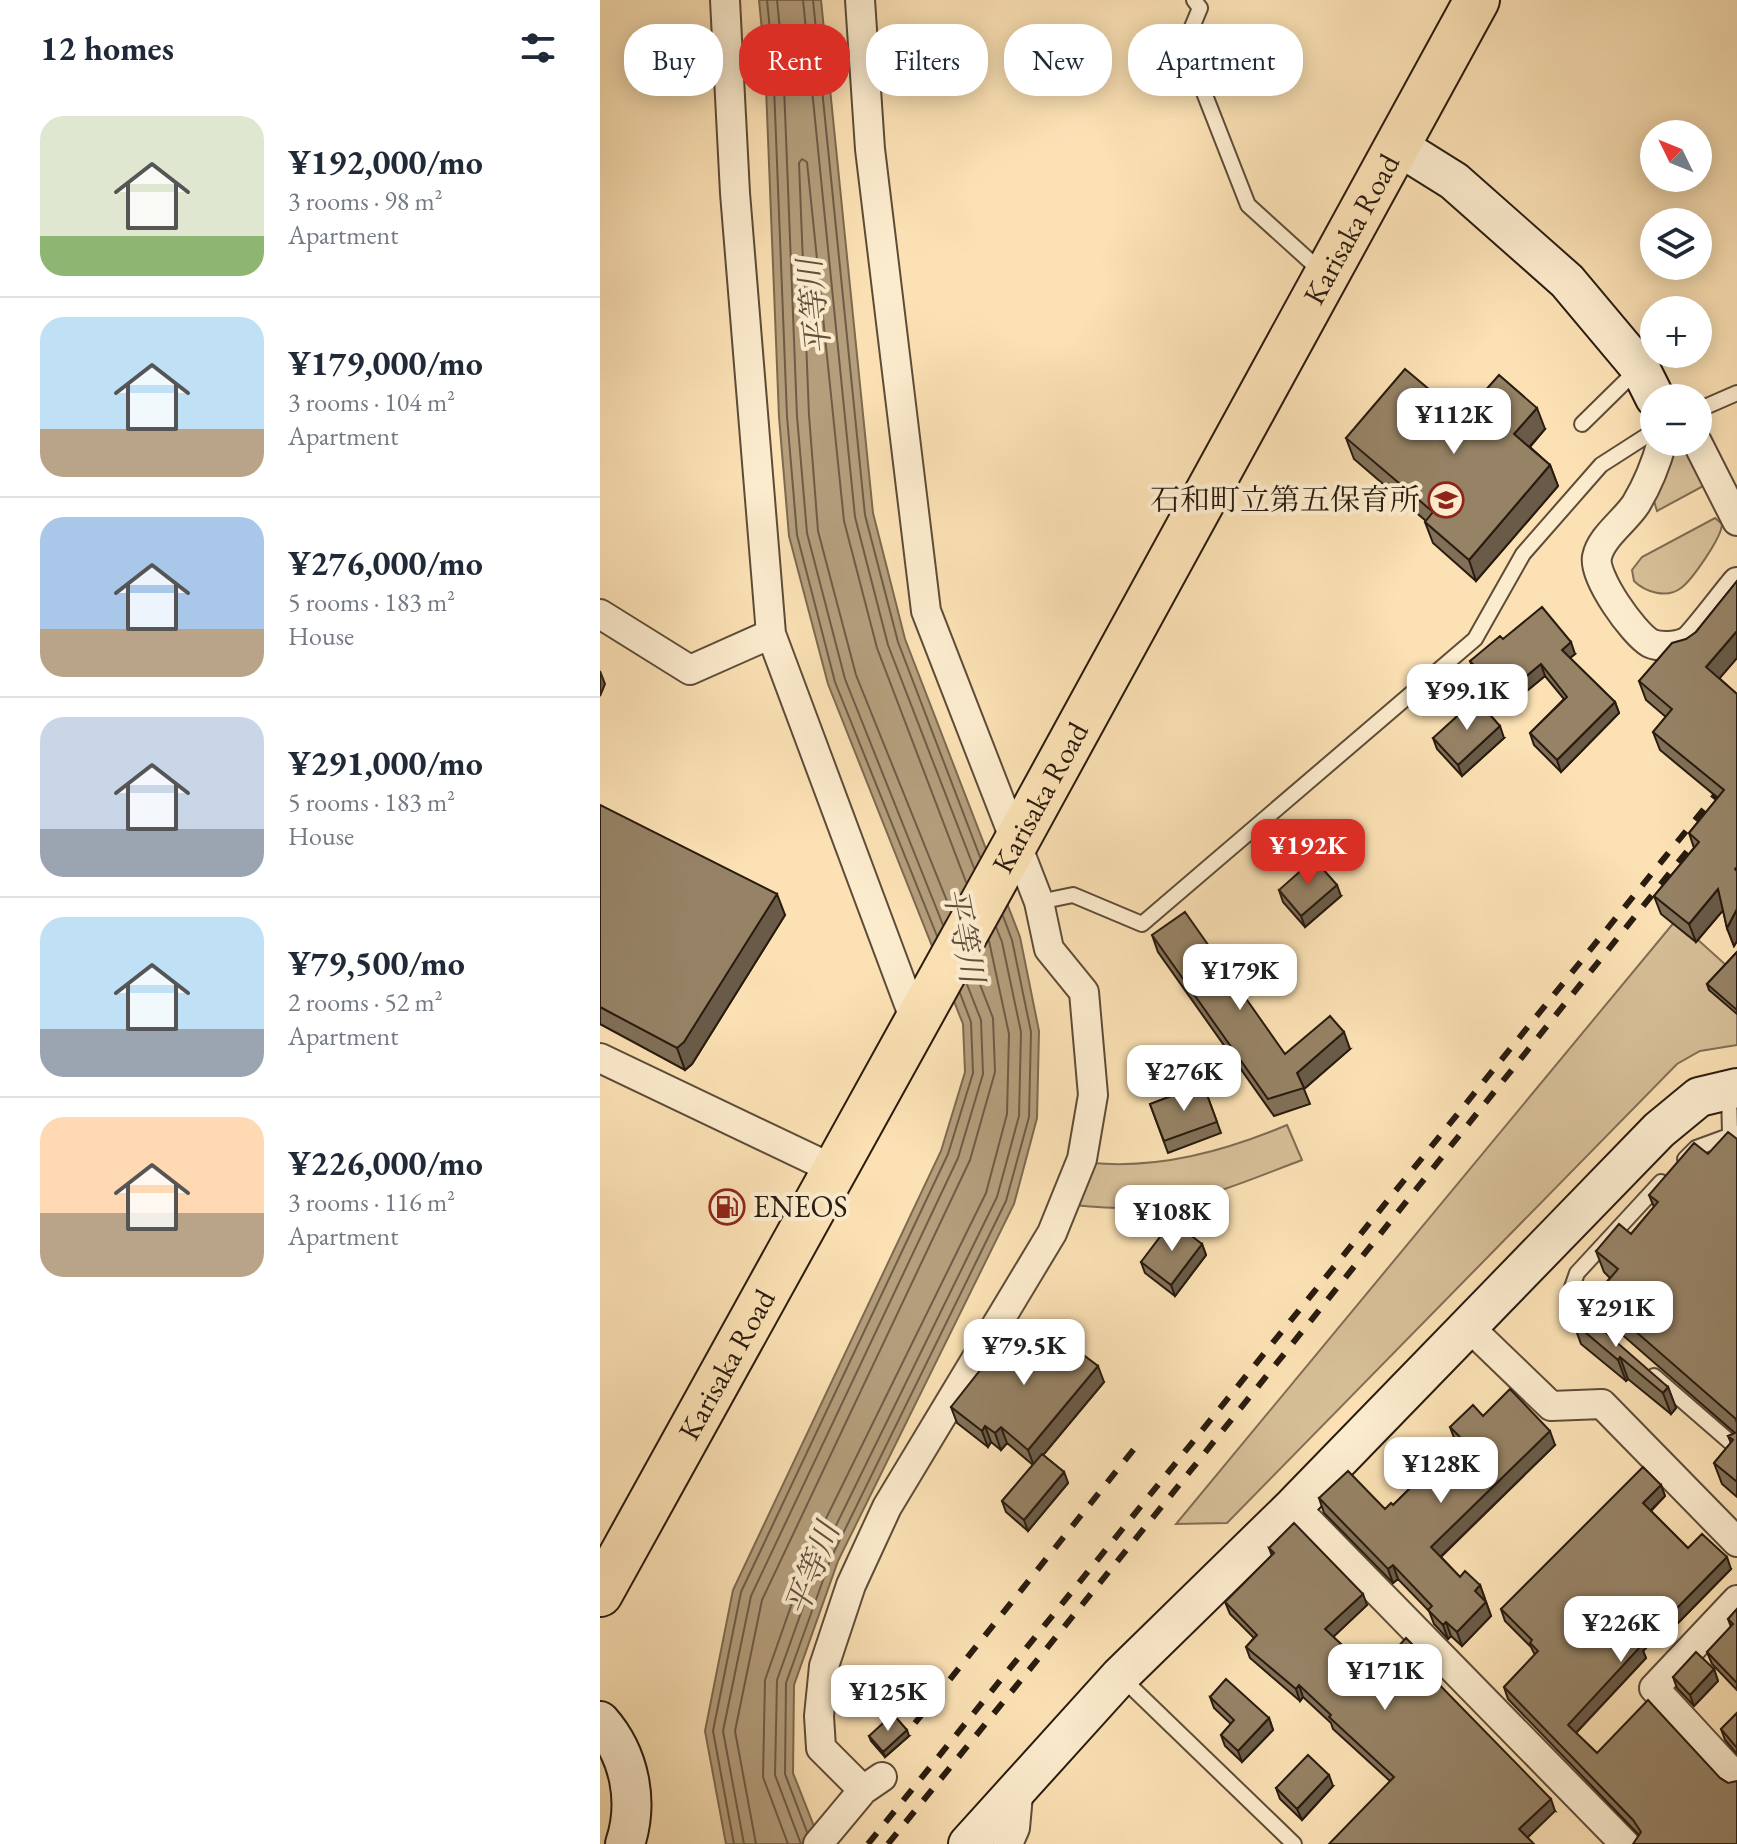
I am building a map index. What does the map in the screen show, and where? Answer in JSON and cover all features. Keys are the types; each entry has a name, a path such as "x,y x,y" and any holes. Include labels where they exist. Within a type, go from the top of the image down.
{"highway":[{"name":"Karisaka Road","path":"600,1594 1009,856 1477,0"}],"street":[{"path":"725,0 735,193 771,634 919,1016"},
{"path":"818,1844 873,1783 821,1748 820,1690 833,1634 851,1585 887,1507 1052,1233 1082,1159 1093,1095 1084,992 1049,949 1039,902 1009,856 926,611 870,149 860,0"},
{"path":"1398,146 1454,181 1567,281 1647,383"},
{"path":"1657,456 1635,506 1599,550 1596,563 1601,581 1638,634 1653,645 1667,646 1686,642 1737,582"},
{"path":"1704,456 1737,521"},
{"path":"600,614 690,670 771,634"},
{"path":"600,1058 835,1170"},
{"path":"968,1844 1019,1784 1120,1676 1294,1506 1671,1119 1699,1097 1733,1089"},
{"path":"1469,1327 1551,1406 1602,1404 1737,1542"},
{"path":"1294,1506 1625,1844"},
{"path":"1737,1600 1654,1688 1737,1778"},
{"path":"606,1728 627,1770 632,1823 625,1844"},
{"path":"1008,1844 1015,1828 1019,1784"}],"lane":[{"path":"1194,0 1200,8 1185,44 1248,205 1326,276"},
{"path":"1582,424 1647,383"},
{"path":"1712,406 1734,399"},
{"path":"1039,902 1073,895 1142,924 1475,639 1523,554 1601,465 1640,440"},
{"path":"1611,1338 1579,1309 1570,1293 1577,1273 1696,1148 1733,1134 1733,1089"},
{"path":"1645,1368 1737,1448"},
{"path":"1120,1676 1294,1844"}],"shaded area":[{"path":"1671,456 1693,456 1707,484 1657,511 1654,501"},
{"path":"1715,518 1722,524 1721,530 1699,568 1681,588 1669,593 1656,593 1634,581 1632,570 1642,557"},
{"path":"1676,920 1737,975 1737,1045 1700,1051 1677,1064 1227,1523 1176,1524"},
{"path":"1287,1125 1302,1160 1203,1196 1162,1206 1124,1208 1073,1205 1092,1163 1142,1163 1192,1156 1240,1143"}],"water":[{"path":"759,0 821,0 823,24 761,24"},
{"name":"平等川","path":"766,96 831,96 873,513 905,639 1020,937 1039,1031 1037,1118 1014,1204 838,1561 794,1685 793,1773 821,1844 726,1844 705,1731 733,1590 941,1151 965,1072 963,1024 828,684 789,536 779,417"}],"building":[{"path":"1405,369 1462,417 1499,375 1537,408 1514,434 1550,465 1469,560 1425,522 1433,512 1346,438"},
{"path":"1737,581 1737,631 1706,667 1737,694 1737,909 1727,928 1718,889 1689,924 1654,896 1699,842 1689,833 1724,790 1653,732 1672,709 1639,681 1672,643 1696,632"},
{"path":"1542,607 1571,642 1562,650 1615,702 1557,760 1530,733 1567,697 1541,664 1501,697 1470,661"},
{"path":"1476,699 1500,726 1458,765 1433,738"},
{"path":"600,805 777,894 684,1042 677,1048 600,1007"},
{"path":"1314,859 1337,885 1301,916 1279,890"},
{"path":"1185,912 1285,1054 1330,1016 1344,1032 1297,1073 1304,1088 1268,1099 1152,935"},
{"path":"1737,952 1737,1010 1707,984"},
{"path":"1203,1084 1217,1122 1164,1141 1150,1104"},
{"path":"1728,1132 1737,1139 1737,1423 1595,1296 1618,1269 1596,1251 1619,1224 1631,1234 1658,1202 1649,1195 1694,1143 1708,1154"},
{"path":"1172,1221 1202,1244 1171,1285 1141,1262"},
{"path":"1582,1312 1668,1387 1663,1393 1573,1322"},
{"path":"1015,1326 1048,1352 1061,1338 1098,1366 1028,1450 1001,1427 995,1433 985,1426 982,1431 951,1407"},
{"path":"1510,1389 1550,1431 1431,1547 1460,1577 1465,1571 1480,1585 1475,1591 1486,1602 1457,1632 1446,1622 1443,1625 1428,1610 1432,1606 1393,1565 1388,1569 1319,1498 1348,1471 1385,1509 1391,1503 1393,1505 1461,1438 1450,1427 1473,1405 1483,1416"},
{"path":"1737,1432 1736,1481 1714,1463 1733,1440 1728,1436"},
{"path":"1042,1454 1064,1472 1024,1520 1002,1501"},
{"path":"1643,1467 1661,1485 1643,1503 1688,1548 1702,1534 1727,1557 1674,1611 1669,1607 1637,1641 1641,1646 1568,1725 1597,1753 1648,1700 1720,1778 1728,1783 1737,1781 1737,1844 1633,1844 1641,1832 1633,1820 1504,1687 1538,1651 1530,1643 1532,1640 1501,1609"},
{"path":"1294,1523 1363,1594 1325,1629 1373,1674 1406,1638 1428,1665 1424,1669 1551,1799 1519,1829 1534,1844 1329,1844 1394,1777 1299,1685 1296,1689 1246,1647 1257,1635 1225,1602 1274,1553 1269,1548"},
{"path":"1737,1609 1737,1683 1707,1652 1733,1624 1728,1619"},
{"path":"1696,1652 1714,1669 1690,1695 1673,1677"},
{"path":"1226,1679 1269,1718 1238,1751 1221,1735 1234,1720 1210,1697"},
{"path":"1737,1713 1737,1748 1721,1729"},
{"path":"893,1714 907,1730 883,1752 869,1736"},
{"path":"1308,1755 1329,1775 1297,1809 1276,1788"}],"railway":[{"path":"868,1844 1737,768"},
{"path":"888,1844 1737,789"},
{"path":"915,1723 1138,1444"}],"place":[{"name":"石和町立第五保育所","path":"1446,500"},
{"name":"ENEOS","path":"727,1207"}]}
